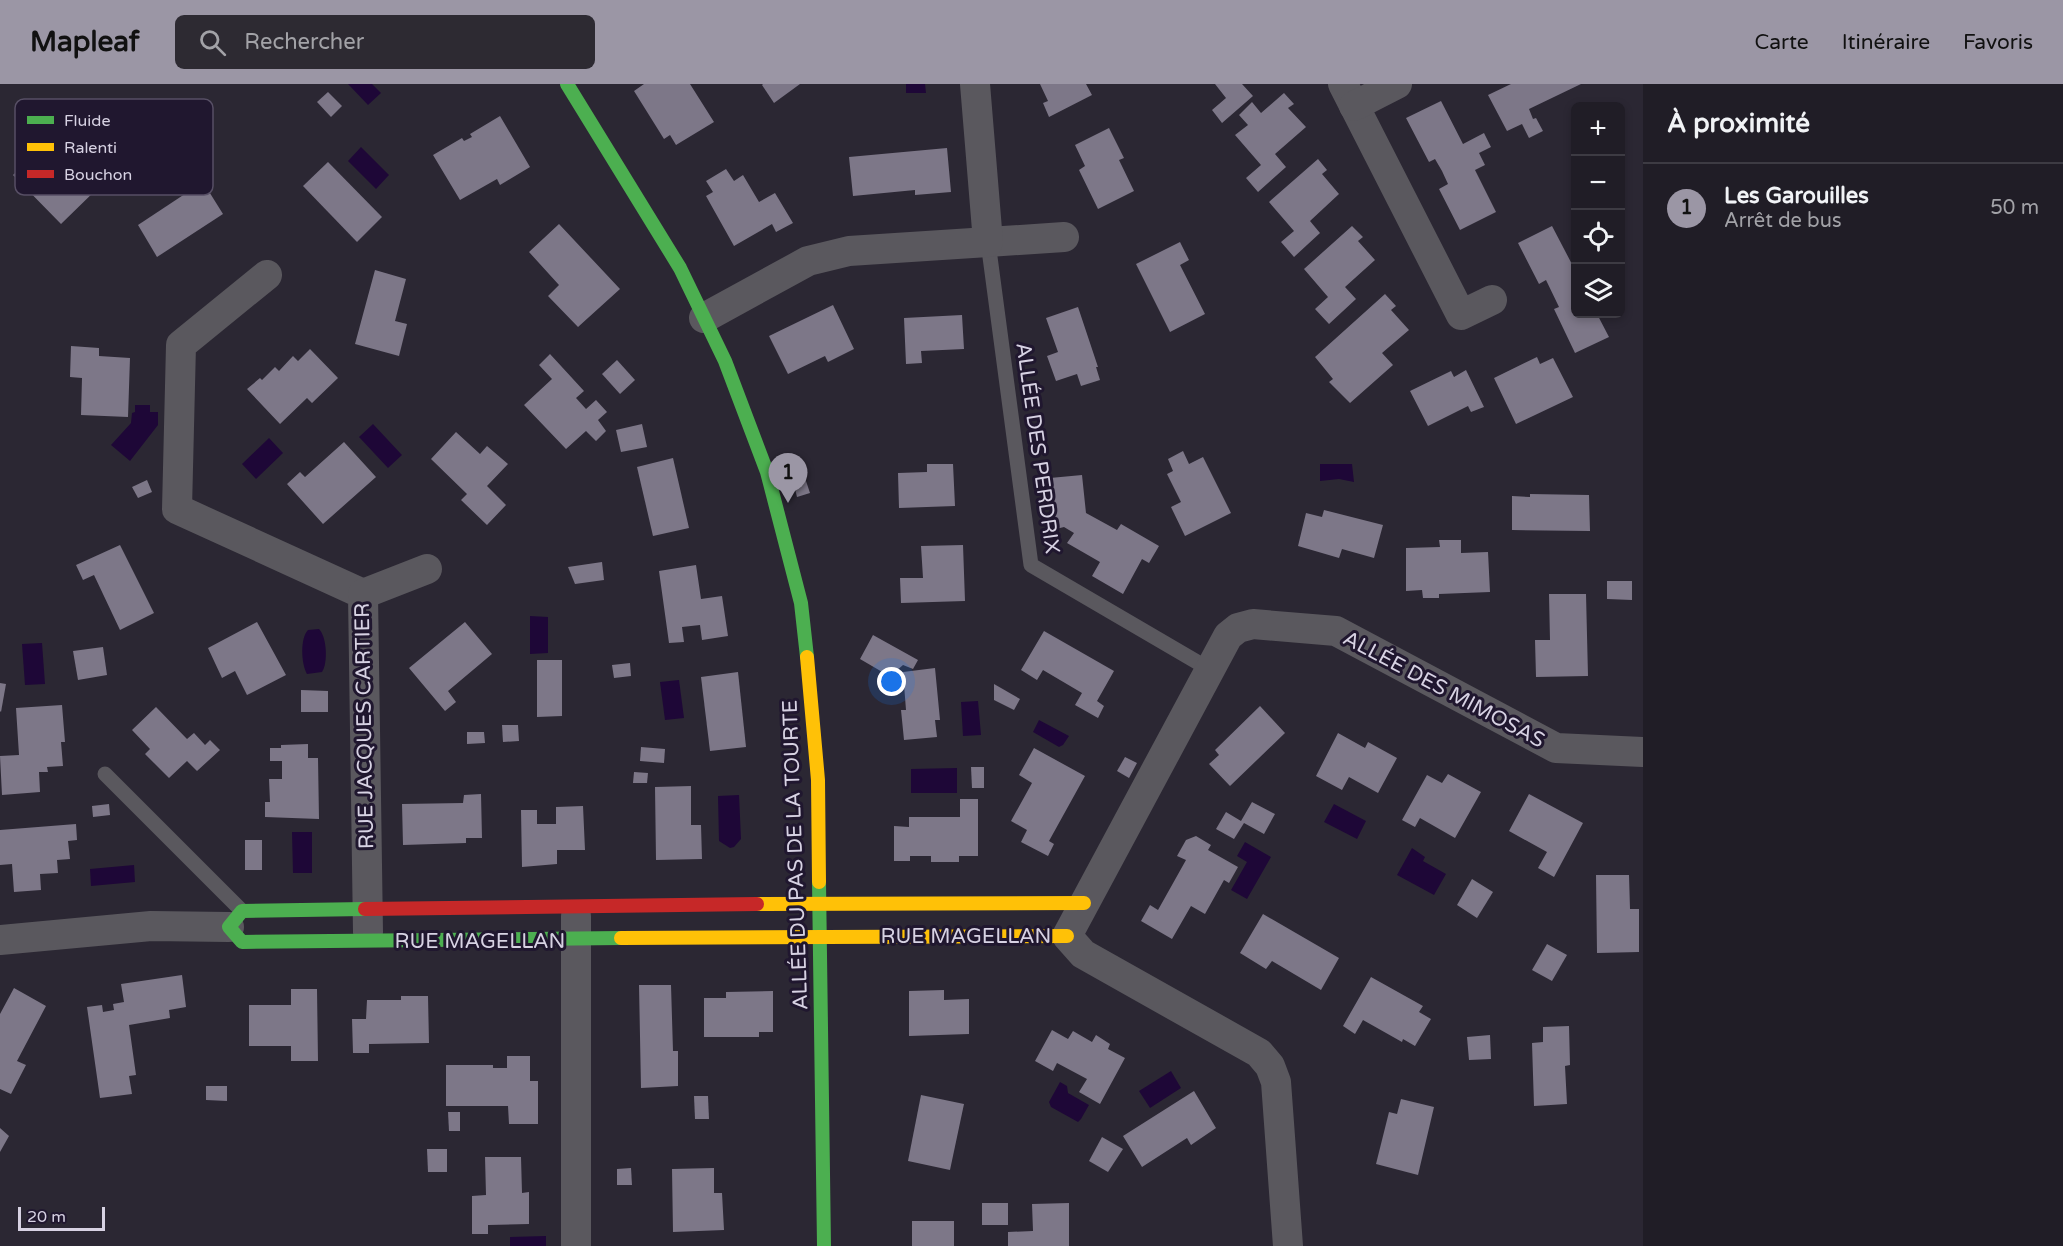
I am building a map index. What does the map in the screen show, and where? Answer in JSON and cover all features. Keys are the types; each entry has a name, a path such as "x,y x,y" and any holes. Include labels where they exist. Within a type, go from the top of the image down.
{"street":[{"name":"ALLÉE DU PAS DE LA TOURTE","path":"567,84 680,268 725,361 767,472 801,603 818,780 824,1246"},
{"path":"975,84 988,242"},
{"path":"1397,84 1349,95 1461,315 1492,300"},
{"path":"704,318 808,261 849,251 1064,237"},
{"name":"RUE JACQUES CARTIER","path":"267,275 181,345 177,509 363,594 368,941"},
{"path":"363,594 427,569"},
{"name":"ALLÉE DES MIMOSAS","path":"1084,903 1209,669 1228,636 1238,628 1253,624 1336,631 1556,748 1643,752"},
{"name":"RUE MAGELLAN","path":"820,903 1084,903 1067,936 368,941 238,927 368,910 820,903"},
{"path":"576,907 576,1246"},
{"path":"0,940 151,926 238,927"},
{"path":"1067,936 1083,954 1259,1053 1270,1066 1276,1082 1288,1246"}],"lane":[{"name":"ALLÉE DES PERDRIX","path":"988,242 1031,565 1209,669"},
{"path":"105,774 238,927"}],"shaded area":[{"path":"348,84 372,84 381,93 368,105"},
{"path":"906,84 925,84 926,93 906,93"},
{"path":"361,147 389,175 376,189 348,161"},
{"path":"135,405 150,405 150,412 158,412 158,425 130,461 111,445 131,423"},
{"path":"373,424 402,455 388,468 359,437"},
{"path":"269,438 283,453 256,479 242,464"},
{"path":"1320,464 1352,464 1354,482 1339,479 1320,481"},
{"path":"530,616 548,617 548,653 530,654"},
{"path":"319,629 325,644 324,668 322,672 307,674 303,658 305,634 308,630"},
{"path":"42,643 45,684 25,685 22,644"},
{"path":"679,680 684,718 665,720 660,682"},
{"path":"978,701 981,735 963,736 961,702"},
{"path":"1039,720 1069,736 1063,745 1059,747 1033,732"},
{"path":"957,768 957,793 911,793 911,769"},
{"path":"739,795 741,839 730,848 719,841 718,796"},
{"path":"1334,804 1366,821 1357,839 1324,822"},
{"path":"292,832 312,832 312,873 293,873"},
{"path":"1245,842 1271,857 1247,899 1231,890 1247,862 1237,856"},
{"path":"1412,848 1425,857 1423,861 1446,874 1434,895 1397,875"},
{"path":"134,865 135,882 91,886 90,869"},
{"path":"1171,1071 1181,1088 1150,1108 1139,1091"},
{"path":"1060,1082 1067,1086 1068,1093 1089,1105 1078,1122 1051,1107 1049,1102"},
{"path":"546,1236 546,1246 510,1246 510,1237"}],"building":[{"path":"644,84 690,84 714,122 676,145 670,135 664,139 634,91"},
{"path":"763,84 800,84 774,103"},
{"path":"1040,84 1086,84 1092,95 1049,117 1043,103 1048,101"},
{"path":"1215,84 1242,84 1253,96 1222,123 1212,110 1226,98"},
{"path":"1511,84 1581,84 1529,109 1533,119 1536,118 1543,131 1529,138 1522,124 1507,131 1488,95"},
{"path":"328,92 342,106 331,117 317,102"},
{"path":"1284,93 1294,104 1288,108 1306,127 1275,154 1286,167 1258,192 1246,178 1261,165 1235,135 1248,125 1239,115 1252,102 1261,113"},
{"path":"1441,101 1463,144 1484,133 1491,147 1479,153 1485,165 1475,170 1496,212 1460,230 1439,189 1448,184 1442,171 1435,159 1429,162 1406,118"},
{"path":"500,116 530,167 500,185 497,179 460,200 433,155 462,138 464,141 472,137 470,134"},
{"path":"1109,128 1124,158 1119,160 1134,191 1098,209 1079,170 1085,166 1075,145"},
{"path":"947,148 951,192 915,195 915,190 853,196 849,157"},
{"path":"1318,159 1327,170 1322,174 1339,194 1310,221 1320,233 1294,257 1281,242 1294,231 1269,202"},
{"path":"328,162 382,217 357,242 303,186"},
{"path":"726,169 734,181 743,175 759,202 775,193 793,223 776,232 772,224 734,246 706,196 713,192 706,181"},
{"path":"33,195 91,195 61,224"},
{"path":"183,195 211,195 223,214 157,257 138,225"},
{"path":"559,224 620,289 578,327 548,296 559,285 529,252"},
{"path":"1352,226 1363,237 1358,241 1375,260 1345,287 1356,299 1329,324 1315,309 1328,297 1304,269"},
{"path":"1552,226 1571,262 1571,318 1599,318 1609,337 1575,353 1554,309 1559,307 1546,280 1539,284 1518,243"},
{"path":"1180,242 1189,260 1180,265 1205,314 1170,332 1136,264"},
{"path":"375,270 406,279 395,321 407,324 399,356 355,344"},
{"path":"1385,294 1396,306 1391,310 1409,330 1382,353 1393,365 1350,403 1329,382 1333,379 1315,357"},
{"path":"833,305 854,349 828,362 825,356 788,374 769,336"},
{"path":"1078,307 1098,367 1096,367 1100,380 1081,386 1077,374 1056,381 1047,356 1058,352 1046,318"},
{"path":"962,315 964,349 921,351 922,363 906,364 904,318"},
{"path":"71,346 99,348 99,356 130,358 128,417 81,415 82,378 70,377"},
{"path":"310,349 338,378 312,403 307,398 280,424 247,389 260,378 262,380 275,367 279,371 293,356 298,361"},
{"path":"550,354 584,391 576,398 586,409 596,400 607,412 598,420 606,431 596,441 586,431 566,449 524,405 552,379 539,365"},
{"path":"1537,357 1540,364 1553,358 1573,397 1516,424 1494,378"},
{"path":"617,360 635,380 620,394 602,374"},
{"path":"1466,370 1484,407 1471,412 1468,406 1428,426 1410,391 1451,371 1454,377"},
{"path":"642,424 647,447 621,452 616,430"},
{"path":"456,432 480,454 487,446 508,464 487,486 506,505 487,525 461,500 467,494 431,459"},
{"path":"344,442 376,477 323,524 287,484 300,472 305,477"},
{"path":"1183,451 1189,464 1203,457 1231,513 1185,536 1171,507 1181,502 1167,474 1173,471 1168,459"},
{"path":"673,458 689,528 653,536 637,467"},
{"path":"927,464 953,464 955,506 899,508 898,473 927,472"},
{"path":"1082,475 1086,513 1117,530 1121,524 1159,546 1149,563 1142,559 1123,594 1092,576 1100,562 1067,543 1074,533 1064,527 1056,529 1050,478"},
{"path":"805,478 810,493 797,497 793,481"},
{"path":"147,480 152,492 138,498 132,487"},
{"path":"1530,494 1589,495 1590,531 1512,530 1512,496 1530,497"},
{"path":"1324,510 1383,525 1374,558 1342,549 1339,558 1298,546 1306,513 1322,517"},
{"path":"1439,540 1461,540 1461,553 1488,552 1490,592 1439,594 1439,598 1423,598 1422,590 1406,591 1406,548 1440,547"},
{"path":"120,545 154,613 120,630 94,575 83,580 76,565"},
{"path":"963,545 965,601 901,603 900,578 923,578 921,546"},
{"path":"602,562 604,580 575,584 568,567"},
{"path":"696,565 701,599 722,596 728,636 702,640 700,625 682,627 684,642 669,643 659,571"},
{"path":"1607,581 1632,581 1632,600 1607,599"},
{"path":"1549,594 1586,594 1588,676 1536,677 1535,640 1550,640"},
{"path":"257,622 286,675 247,695 235,671 222,678 208,648"},
{"path":"465,622 492,654 448,691 456,702 445,711 409,668"},
{"path":"1044,631 1114,671 1097,701 1104,706 1098,718 1075,705 1082,693 1043,670 1037,680 1021,670"},
{"path":"873,635 918,660 913,669 903,665 895,672 887,668 884,673 860,659"},
{"path":"103,647 107,675 78,680 73,651"},
{"path":"537,660 562,660 562,716 537,717"},
{"path":"630,663 631,676 614,678 612,665"},
{"path":"935,668 940,720 935,720 937,737 904,740 901,710 906,710 903,672"},
{"path":"738,672 746,747 710,751 701,677"},
{"path":"0,683 6,684 1,712 0,711"},
{"path":"994,684 1020,699 1014,710 994,700"},
{"path":"301,690 328,691 328,712 301,712"},
{"path":"62,705 65,742 61,742 63,766 47,767 48,772 39,772 40,792 2,795 0,756 19,755 16,708"},
{"path":"1260,706 1285,733 1230,786 1209,764 1219,755 1215,750"},
{"path":"156,707 187,739 194,733 205,745 210,740 220,750 197,771 187,761 169,778 145,754 150,749 132,730"},
{"path":"502,725 518,725 519,741 503,742"},
{"path":"467,732 484,732 485,743 467,744"},
{"path":"1338,733 1365,748 1368,742 1397,758 1378,793 1349,777 1342,790 1316,776"},
{"path":"308,744 308,758 318,758 319,819 265,817 265,802 270,802 269,779 282,779 282,761 270,761 270,748 281,748 281,745"},
{"path":"641,747 665,749 664,763 640,761"},
{"path":"1034,748 1085,776 1049,841 1054,844 1048,856 1021,842 1027,830 1011,821 1032,783 1019,775"},
{"path":"1125,757 1137,763 1129,778 1117,771"},
{"path":"971,767 984,767 984,788 972,788"},
{"path":"634,772 648,773 647,783 633,783"},
{"path":"1448,774 1481,792 1455,838 1420,818 1415,827 1402,820 1427,775 1442,783"},
{"path":"691,786 691,825 701,825 702,859 656,860 655,787"},
{"path":"481,794 482,838 466,838 466,843 403,845 402,804 463,803 464,795"},
{"path":"1529,794 1583,823 1554,877 1538,868 1547,852 1509,831"},
{"path":"960,799 978,799 978,856 959,856 959,862 931,862 931,856 910,856 910,861 894,861 894,826 909,827 909,817 960,817"},
{"path":"1252,802 1275,814 1264,834 1244,823 1234,839 1216,829 1226,812 1241,821"},
{"path":"109,804 110,815 93,817 92,806"},
{"path":"583,806 585,850 557,850 557,864 522,867 521,810 537,810 537,824 556,824 556,807"},
{"path":"76,824 77,840 68,841 70,859 57,860 58,873 40,874 41,890 14,892 12,864 0,865 0,830"},
{"path":"1196,836 1211,845 1208,850 1238,867 1229,883 1224,880 1205,914 1191,906 1172,939 1141,921 1150,905 1158,910 1186,860 1177,856 1186,840"},
{"path":"245,840 262,840 262,870 245,870"},
{"path":"1596,875 1629,875 1630,909 1639,909 1639,952 1597,953"},
{"path":"1472,879 1493,892 1477,918 1457,905"},
{"path":"1263,914 1339,958 1321,990 1272,961 1266,969 1240,953"},
{"path":"1547,944 1567,955 1552,981 1532,970"},
{"path":"182,975 186,1007 169,1010 170,1018 129,1025 136,1075 129,1076 132,1094 100,1098 87,1007 102,1005 103,1012 114,1010 113,1004 124,1002 121,984"},
{"path":"1371,977 1423,1006 1419,1012 1431,1019 1415,1046 1403,1039 1402,1042 1363,1020 1355,1034 1343,1026"},
{"path":"639,985 671,985 673,1051 678,1051 678,1086 641,1088"},
{"path":"14,988 46,1006 17,1061 26,1065 11,1094 0,1089 0,1014"},
{"path":"291,989 317,989 318,1061 291,1061 291,1046 249,1046 249,1005 291,1005"},
{"path":"944,990 944,1000 969,999 969,1034 909,1036 909,991"},
{"path":"773,991 773,1032 759,1032 759,1037 704,1037 704,998 726,998 726,992"},
{"path":"401,996 428,996 429,1043 369,1044 369,1053 353,1053 352,1019 366,1019 367,1000 401,1000"},
{"path":"1569,1026 1570,1065 1565,1066 1567,1104 1534,1106 1532,1043 1543,1042 1543,1027"},
{"path":"1052,1030 1068,1039 1073,1031 1092,1042 1096,1035 1110,1044 1108,1049 1125,1058 1100,1104 1079,1092 1087,1079 1057,1063 1053,1071 1035,1061"},
{"path":"1490,1035 1491,1059 1469,1060 1467,1037"},
{"path":"507,1056 530,1056 530,1081 538,1081 538,1124 509,1124 508,1106 446,1106 446,1065 493,1065 493,1068 507,1068"},
{"path":"206,1086 227,1086 227,1101 206,1100"},
{"path":"1194,1091 1216,1128 1191,1145 1187,1138 1142,1167 1123,1136"},
{"path":"921,1095 964,1104 950,1170 908,1161"},
{"path":"694,1096 708,1096 709,1119 695,1119"},
{"path":"1401,1099 1434,1107 1418,1175 1376,1164 1389,1112 1397,1114"},
{"path":"448,1112 460,1112 460,1131 449,1131"},
{"path":"0,1128 9,1136 0,1152"},
{"path":"1102,1137 1123,1149 1108,1172 1089,1161"},
{"path":"427,1149 447,1149 447,1172 428,1172"},
{"path":"485,1157 521,1157 522,1193 529,1192 529,1224 488,1225 488,1234 472,1234 472,1196 486,1195"},
{"path":"631,1168 632,1185 617,1185 617,1169"},
{"path":"714,1168 714,1193 722,1193 724,1230 673,1232 672,1169"},
{"path":"982,1203 1008,1203 1008,1225 982,1225"},
{"path":"1069,1203 1069,1246 1008,1246 1008,1232 1033,1231 1032,1204"},
{"path":"912,1221 954,1221 954,1246 912,1246"}],"traffic: fast":[{"path":"567,84 680,268 725,361 767,472 801,603 807,657"},
{"path":"819,882 824,1246"},
{"path":"365,909 242,911 229,927 242,942 621,938"}],"traffic: slow":[{"path":"807,657 818,780 819,882"},
{"path":"757,904 1084,903"},
{"path":"621,938 1067,936"}],"traffic: jam":[{"path":"365,909 757,904"}],"place":[{"name":"Les Garouilles","path":"788,503"}]}
